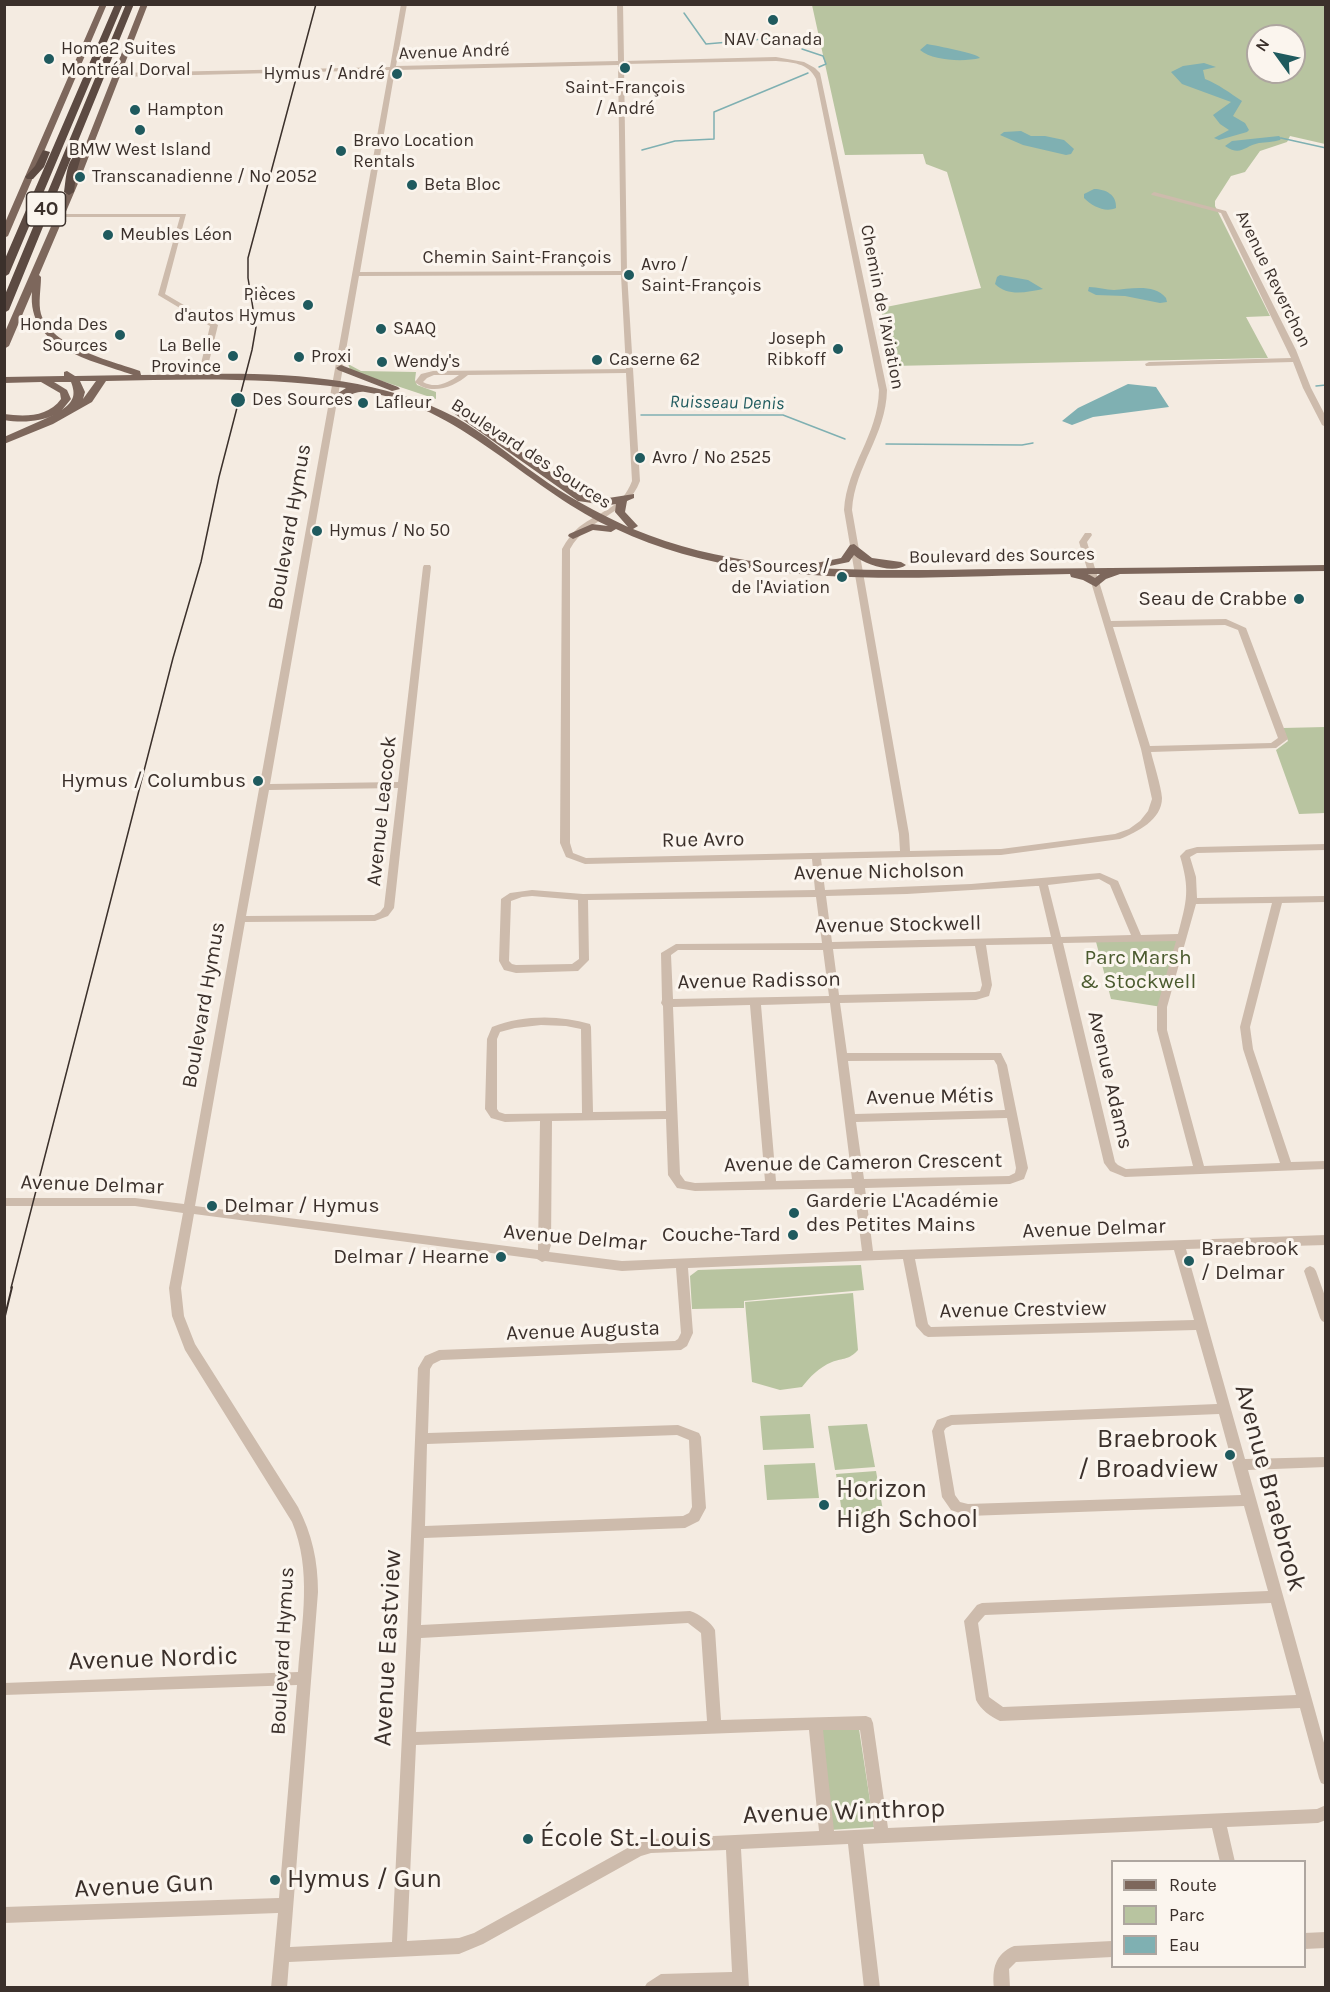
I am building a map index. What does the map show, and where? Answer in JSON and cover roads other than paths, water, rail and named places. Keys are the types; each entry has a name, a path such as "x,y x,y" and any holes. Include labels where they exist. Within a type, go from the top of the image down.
{"highway":[{"name":"40","path":"4,274 118,4"},
{"name":"40","path":"4,310 130,4"},
{"path":"30,177 39,167 53,137 81,92"},
{"path":"69,192 71,174 80,147 88,107"}],"main road":[{"path":"4,236 8,220 30,177 104,4"},
{"path":"4,346 37,272 145,4"},
{"path":"37,272 36,313 39,323 47,332 93,359 139,373"},
{"name":"Boulevard des Sources","path":"9,377 254,371 339,373 430,400 466,417 601,515"},
{"path":"310,374 327,371 339,373"},
{"name":"Boulevard des Sources","path":"9,377 43,379 70,376 103,378 273,377 339,373 369,389 419,405 457,422 575,505 682,551 735,563 779,569 1046,572 1090,567 1131,570 1326,568"},
{"path":"70,376 80,394 78,403 71,409"},
{"path":"4,441 89,400 103,378"},
{"path":"4,417 20,419 36,417 51,413 62,406 66,396 64,392 43,379"},
{"path":"335,399 350,390 369,389"},
{"path":"555,480 599,502 626,499"},
{"path":"626,499 620,512 633,530"},
{"path":"573,536 583,519 575,505"},
{"path":"573,536 587,528 596,527 633,530"},
{"name":"Boulevard des Sources","path":"633,530 725,553 858,569 901,565 1090,567 1326,560"},
{"path":"820,565 845,560 854,547 859,556 865,560 901,565"},
{"path":"1046,572 1084,576 1096,584 1104,576 1131,570"}],"street":[{"name":"Boulevard Hymus","path":"279,1988 311,1577 309,1554 302,1531 288,1502 192,1352 180,1324 175,1288 404,4"},
{"name":"Chemin Saint-François","path":"357,274 624,273 620,4"},
{"name":"Avenue André","path":"117,75 773,59 793,61"},
{"name":"Chemin de l'Aviation","path":"793,61 812,68 818,76 883,390 883,408 878,428 855,469 849,489 849,517 904,834 905,854"},
{"name":"Avenue Reverchon","path":"1154,194 1224,212 1326,425"},
{"path":"60,215 184,215 161,295 214,325 203,372"},
{"path":"573,536 626,499 636,481 624,273"},
{"path":"1149,364 1295,360"},
{"path":"466,373 439,387 428,387 419,382 422,377 431,374 466,373 630,371"},
{"path":"1088,535 1083,542 1096,584"},
{"name":"Rue Avro","path":"573,536 566,553 566,843 569,855 585,861 1001,852 1118,837 1132,831 1153,812 1157,799 1146,749 1096,584"},
{"name":"Avenue Leacock","path":"241,919 375,918 384,914 389,908 427,567"},
{"path":"1108,624 1226,622 1242,628 1283,739 1273,746 1146,749"},
{"path":"265,787 403,785"},
{"path":"1326,848 1189,852 1185,856 1191,877 1192,901 1162,1007 1162,1030 1200,1170 1326,1165"},
{"path":"816,856 837,999 868,1255"},
{"name":"Avenue Nicholson","path":"583,897 584,960 580,965 574,968 516,969 508,967 504,961 506,899 519,892 583,897 1008,887 1100,876 1114,883 1137,937"},
{"name":"Avenue Adams","path":"1043,884 1110,1163 1114,1168 1125,1173 1200,1170"},
{"path":"1192,901 1326,899"},
{"path":"1278,900 1245,1027 1248,1049 1287,1167"},
{"name":"Avenue Stockwell","path":"666,1003 666,953 676,947 980,943 1182,936"},
{"name":"Avenue Radisson","path":"681,1185 674,1175 666,1003 976,996 985,993 987,985 980,943"},
{"path":"755,1000 771,1184"},
{"path":"588,1116 586,1027 574,1022 506,1024 496,1030 492,1039 491,1109 495,1115 505,1118 671,1115"},
{"name":"Avenue de Cameron Crescent","path":"681,1185 695,1187 1010,1180 1020,1176 1022,1168 1002,1065 997,1056 843,1057"},
{"name":"Avenue Métis","path":"850,1118 1011,1114"},
{"path":"542,1257 545,1245 546,1117"},
{"name":"Avenue Delmar","path":"4,1202 129,1201 622,1266 868,1255 1326,1240"},
{"name":"Avenue Braebrook","path":"1179,1245 1326,1778"},
{"name":"Avenue Crestview","path":"908,1255 922,1326 928,1332 1201,1324"},
{"name":"Avenue Augusta","path":"439,1355 677,1346 683,1342 687,1333 682,1263"},
{"path":"1310,1271 1326,1318"},
{"name":"Avenue Eastview","path":"399,1950 424,1368 429,1360 439,1355"},
{"path":"1223,1409 951,1420 942,1424 938,1431 949,1497 956,1506 968,1510 1248,1500"},
{"path":"418,1532 685,1522 694,1517 699,1508 695,1437 687,1432 678,1430 421,1439"},
{"path":"1239,1465 1326,1462"},
{"path":"1275,1597 982,1609 971,1621 983,1700 1000,1714 1305,1701"},
{"path":"414,1632 690,1617 708,1630 714,1726"},
{"name":"Avenue Nordic","path":"4,1689 304,1678"},
{"path":"815,1723 828,1837"},
{"path":"409,1739 714,1726 866,1723 882,1834"},
{"name":"Avenue Winthrop","path":"281,1955 459,1946 478,1939 638,1850 651,1846 1318,1816 1326,1812"},
{"path":"1218,1821 1228,1860"},
{"path":"855,1837 872,1988"},
{"path":"651,1988 661,1982 740,1983 733,1841"},
{"name":"Avenue Gun","path":"4,1915 285,1905"},
{"path":"1306,1941 1326,1940"},
{"path":"1002,1988 1000,1967 1005,1959 1014,1954 1111,1949"}],"water":[{"path":"927,44 965,52 980,58 957,60 940,58 920,50"},
{"path":"1204,63 1216,67 1203,70 1205,79 1242,101 1233,116 1245,123 1249,130 1247,132 1219,140 1214,138 1229,130 1213,115 1231,102 1182,84 1171,72 1183,66"},
{"path":"1021,131 1031,136 1064,140 1074,149 1071,154 1066,155 1023,145 1000,135 1004,132"},
{"path":"1279,136 1280,140 1254,144 1239,151 1225,146 1232,141"},
{"path":"1094,189 1103,190 1113,196 1116,208 1103,209 1087,201 1084,194"},
{"path":"1000,275 1028,280 1043,289 1006,291 995,284"},
{"path":"1089,287 1114,290 1134,288 1155,290 1166,298 1167,302 1160,303 1125,296 1096,295 1088,291"},
{"path":"1128,384 1156,387 1169,407 1093,417 1072,425 1062,421 1078,408"}],"waterway":[{"path":"684,13 706,44 787,37 796,46"},
{"path":"802,49 823,56 826,64 819,67"},
{"path":"642,150 675,141 714,139 714,112 808,73"},
{"path":"1281,138 1326,148"},
{"name":"Ruisseau Denis","path":"1316,386 1326,385"},
{"name":"Ruisseau Denis","path":"641,415 783,415 845,439"},
{"name":"Ruisseau Denis","path":"886,444 1022,445 1033,443"}],"tram line":[{"path":"11,1288 173,658 201,562 219,477 252,350 256,327 248,278 248,258 316,4"},
{"path":"4,1320 12,1287"}],"place":[{"name":"NAV Canada","path":"773,20"},
{"name":"Home2 Suites Montréal Dorval","path":"49,59"},
{"name":"Saint-François / André","path":"625,68"},
{"name":"Hymus / André","path":"397,74"},
{"name":"Hampton","path":"135,110"},
{"name":"BMW West Island","path":"140,130"},
{"name":"Bravo Location Rentals","path":"341,151"},
{"name":"Transcanadienne / No 2052","path":"80,177"},
{"name":"Beta Bloc","path":"412,185"},
{"name":"Meubles Léon","path":"108,235"},
{"name":"Avro / Saint-François","path":"629,275"},
{"name":"Pièces d'autos Hymus","path":"308,305"},
{"name":"SAAQ","path":"381,329"},
{"name":"Honda Des Sources","path":"120,335"},
{"name":"Joseph Ribkoff","path":"838,349"},
{"name":"La Belle Province","path":"233,356"},
{"name":"Proxi","path":"299,357"},
{"name":"Caserne 62","path":"597,360"},
{"name":"Wendy's","path":"382,362"},
{"name":"Des Sources","path":"238,400"},
{"name":"Lafleur","path":"363,403"},
{"name":"Avro / No 2525","path":"640,458"},
{"name":"Hymus / No 50","path":"317,531"},
{"name":"des Sources / de l'Aviation","path":"842,577"},
{"name":"Seau de Crabbe","path":"1299,599"},
{"name":"Hymus / Columbus","path":"258,781"},
{"name":"Delmar / Hymus","path":"212,1206"},
{"name":"Garderie L'Académie des Petites Mains","path":"794,1213"},
{"name":"Couche-Tard","path":"793,1235"},
{"name":"Delmar / Hearne","path":"501,1257"},
{"name":"Braebrook / Delmar","path":"1189,1261"},
{"name":"Braebrook / Broadview","path":"1230,1455"},
{"name":"Horizon High School","path":"824,1505"},
{"name":"École St.-Louis","path":"528,1839"},
{"name":"Hymus / Gun","path":"275,1880"}],"park label":[{"name":"Parc Marsh & Stockwell","path":"1138,970"}]}
